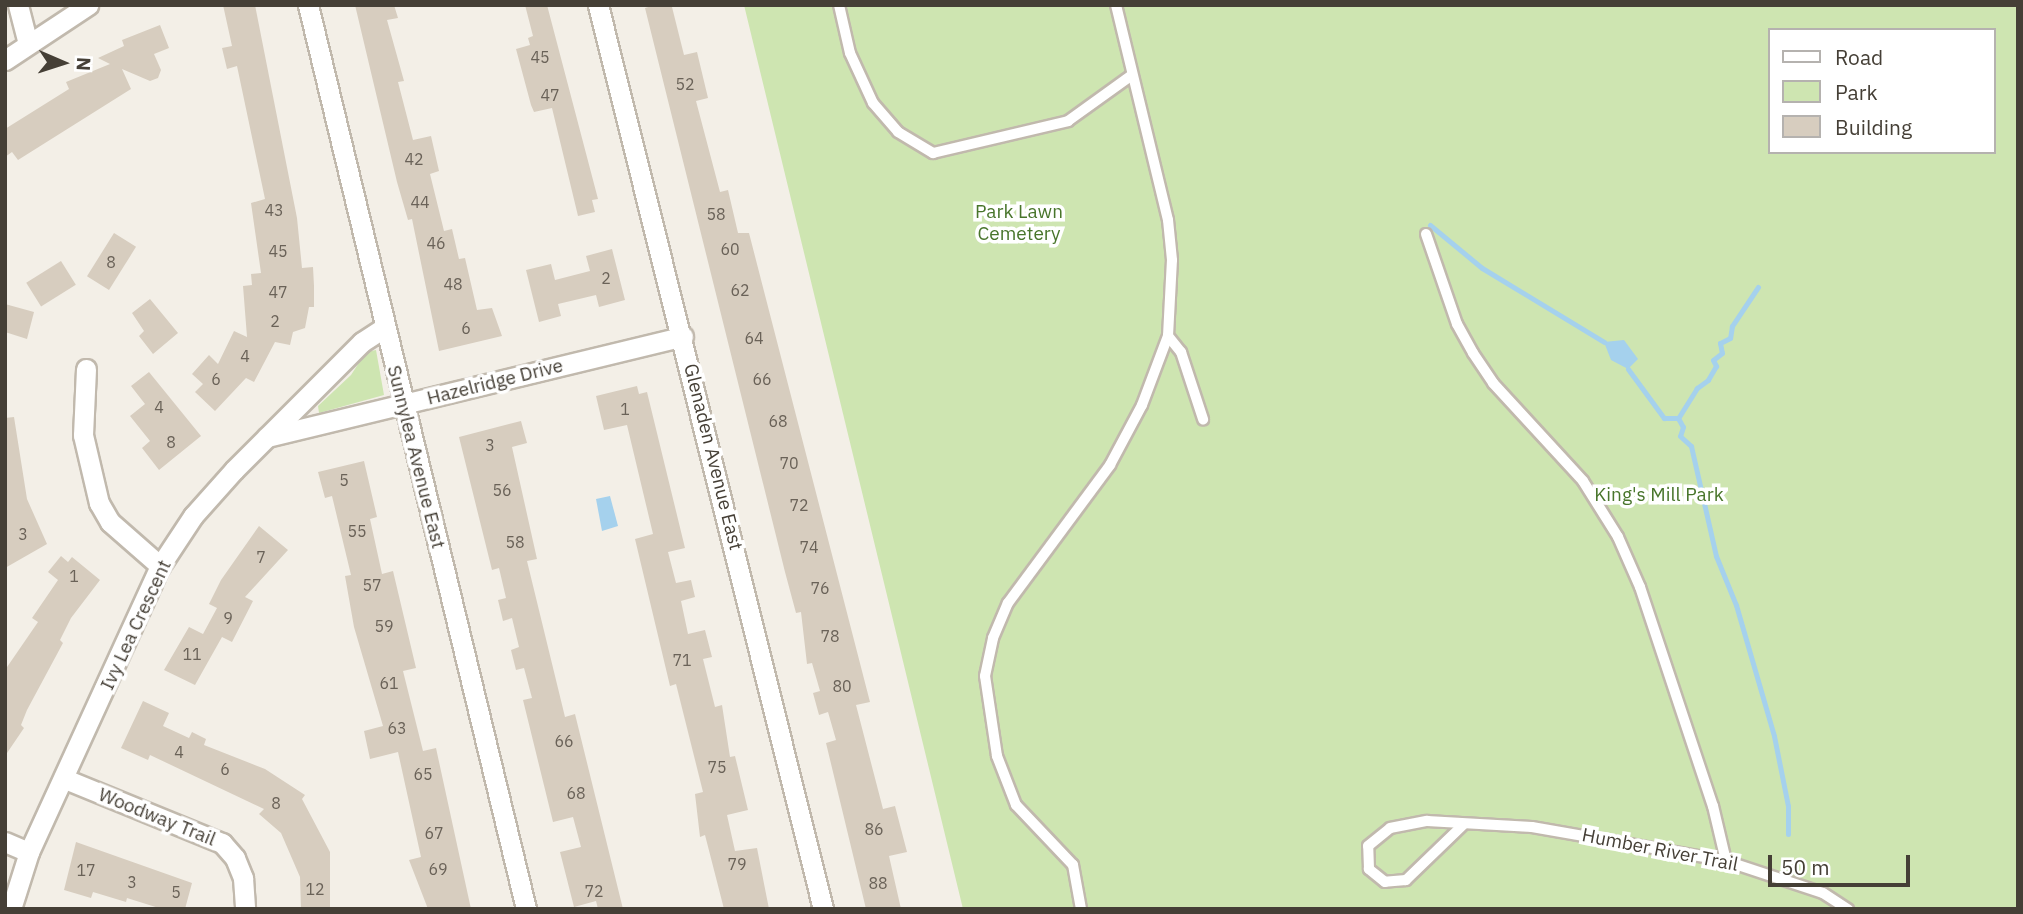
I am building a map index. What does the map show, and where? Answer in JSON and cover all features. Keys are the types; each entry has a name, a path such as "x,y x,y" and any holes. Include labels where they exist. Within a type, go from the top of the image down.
{"street":[{"path":"18,5 28,44"},
{"path":"5,60 88,5"},
{"name":"Sunnylea Avenue East","path":"308,5 526,909"},
{"name":"Glenaden Avenue East","path":"598,5 683,336 823,909"},
{"name":"Ivy Lea Crescent","path":"11,909 29,852 65,779 160,566 193,516 266,437 370,334 385,327"},
{"name":"Hazelridge Drive","path":"266,437 683,336"},
{"path":"86,369 83,435 99,503 126,539 160,566"},
{"name":"Woodway Trail","path":"65,779 222,843 235,858 243,878 245,909"},
{"path":"5,842 29,852"}],"lane":[{"path":"839,5 850,53 873,103 898,132 933,153 1068,121 1132,75"},
{"path":"1081,909 1073,864 1016,806 998,755 985,676 993,638 1008,603 1110,466 1142,405 1168,336 1172,260 1168,220 1116,5"},
{"path":"1426,234 1457,324 1473,353 1493,383 1583,481 1618,537 1640,587 1692,742 1726,861"},
{"path":"1168,336 1181,352 1203,419"},
{"name":"Humber River Trail","path":"1464,824 1406,880 1385,882 1368,869 1368,846 1390,828 1427,821 1532,827 1726,861 1823,893 1848,909"}],"green space":[{"path":"744,5 2018,5 2018,909 963,909"},
{"path":"376,350 384,395 319,413 318,406 351,375 366,352"}],"water":[{"path":"1624,340 1638,359 1628,369 1611,360 1604,342"},
{"path":"610,496 618,526 602,531 596,499"}],"building":[{"path":"223,5 255,5 297,218 302,268 313,267 314,307 309,307 305,328 293,332 290,345 275,342 254,382 246,378 215,411 195,392 203,384 192,374 209,355 218,364 234,331 247,337 243,286 252,285 251,274 261,273 251,203 265,199 237,66 227,69 222,48 232,46"},
{"path":"355,5 394,5 398,18 387,20 404,81 398,82 413,140 431,136 439,171 430,174 444,231 452,229 459,259 465,258 477,310 492,308 502,336 439,351 412,219 408,220 397,182"},
{"path":"525,5 547,5 598,199 592,200 595,212 578,216 552,108 534,112 531,105 516,49 530,45 528,38 533,36"},
{"path":"655,5 672,7 684,55 697,52 708,98 696,101 720,192 728,190 738,233 749,233 870,702 856,705 883,809 895,806 907,852 889,856 901,909 866,909 826,743 836,740 828,712 819,715 813,693 820,691 812,663 807,664 801,612 796,613 785,572 645,8"},
{"path":"160,25 169,48 154,54 161,70 158,78 150,81 122,69 131,89 18,160 12,152 5,157 5,129 69,89 66,82 110,64 98,58 124,46 122,40"},
{"path":"114,233 136,247 109,290 87,276"},
{"path":"612,249 625,300 599,307 596,295 558,304 561,316 539,322 526,270 551,264 555,280 590,271 586,256"},
{"path":"61,261 76,285 41,306 26,283"},
{"path":"150,299 178,333 153,354 139,336 144,331 132,313"},
{"path":"5,304 34,312 27,339 5,332"},
{"path":"149,372 201,436 159,470 142,448 150,441 130,416 145,404 131,386"},
{"path":"637,386 639,394 647,392 685,548 668,552 676,583 691,580 695,597 681,601 688,634 705,630 712,657 703,659 715,707 722,705 730,757 735,756 748,810 727,815 735,851 757,848 769,909 724,909 705,835 700,837 695,794 703,792 676,684 670,686 635,539 653,534 627,425 604,430 596,396"},
{"path":"14,417 27,499 47,544 5,568 5,418"},
{"path":"521,421 527,443 512,447 537,559 527,561 565,717 575,714 623,909 598,909 596,901 574,907 560,852 581,847 573,817 553,822 523,700 532,698 524,668 516,670 511,650 519,647 512,618 503,621 498,600 506,598 499,568 492,570 459,437"},
{"path":"364,461 377,517 370,519 382,574 393,571 416,668 403,671 423,751 436,748 471,909 428,909 409,860 421,857 398,752 370,759 364,731 383,726 354,627 345,576 351,575 332,496 325,498 318,472"},
{"path":"259,526 288,550 245,597 253,601 232,642 222,637 195,685 164,670 189,627 203,634 217,608 209,604 221,580"},
{"path":"61,556 68,562 72,557 100,580 71,618 60,640 63,643 27,710 21,725 24,728 5,756 5,670 38,622 32,618 58,580 48,572"},
{"path":"143,701 169,713 163,726 189,738 192,732 206,739 204,745 265,769 305,795 302,799 330,852 330,909 301,909 300,877 281,833 259,814 264,809 150,755 148,760 121,748"},
{"path":"76,842 192,883 185,909 162,909 127,898 126,902 93,892 91,898 64,890"}],"waterway":[{"path":"1430,225 1482,268 1604,342"},
{"path":"1758,287 1732,326 1730,338 1720,343 1722,353 1713,360 1716,366 1708,380 1697,388 1678,418 1683,427 1680,436 1691,446 1716,556 1736,605 1774,736 1788,806 1788,834"},
{"path":"1628,369 1664,418 1678,418"}],"park label":[{"name":"Park Lawn Cemetery","path":"1019,223"},
{"name":"King's Mill Park","path":"1659,495"}]}
